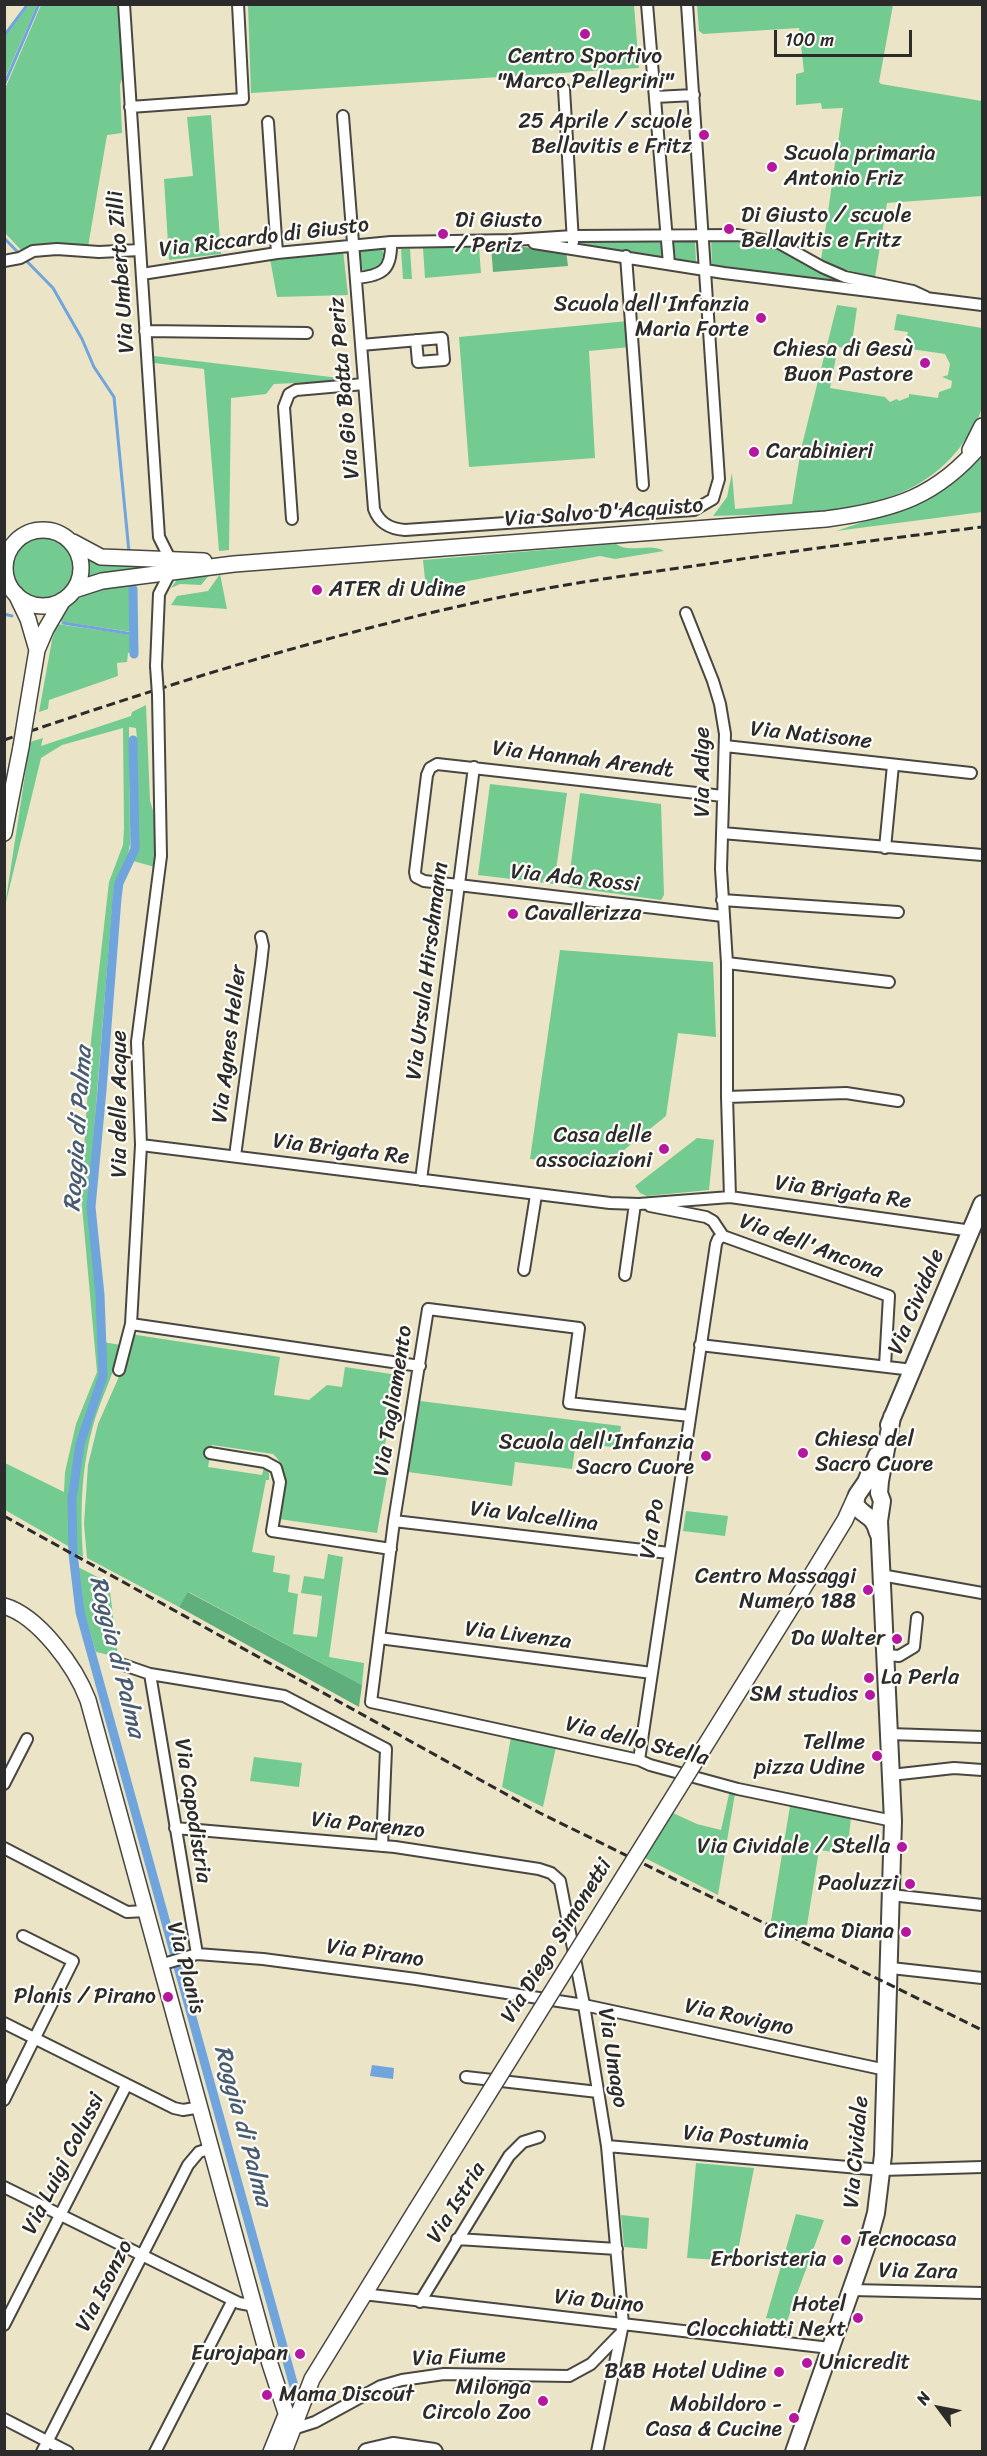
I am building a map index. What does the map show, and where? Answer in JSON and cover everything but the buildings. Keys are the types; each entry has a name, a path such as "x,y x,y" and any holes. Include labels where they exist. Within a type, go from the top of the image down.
{"main road":[{"name":"Via Cividale","path":"794,2451 852,2290 876,2213 882,2170 891,1968 890,1904 893,1821 880,1543 869,1502 892,1417 982,1204"},
{"name":"Via Cividale","path":"886,2064 882,2046 886,1921 890,1904"},
{"path":"367,2451 393,2446 434,2451"}],"street":[{"name":"Via Umberto Zilli","path":"124,4 159,537 171,565"},
{"path":"130,107 243,99 238,4"},
{"path":"647,4 669,264"},
{"path":"687,4 705,270"},
{"path":"564,89 574,248"},
{"path":"656,97 694,95"},
{"name":"Via Gio Batta Periz","path":"343,116 374,509 376,515 393,528 405,530 685,511 701,507 713,499 719,479 705,270"},
{"path":"268,122 277,253"},
{"name":"Via Riccardo di Giusto","path":"142,274 277,253 391,242 513,240 573,236 749,236 771,240 845,277 913,291 926,297"},
{"name":"Via Riccardo di Giusto","path":"513,240 705,270 926,297 982,307"},
{"name":"Via Riccardo di Giusto","path":"356,278 377,275 382,271 390,260 391,242"},
{"path":"4,261 33,251 57,249 99,252 140,250"},
{"path":"626,256 643,485"},
{"path":"145,331 307,333"},
{"path":"361,345 416,340"},
{"path":"292,519 285,401 289,394 302,389 364,384"},
{"name":"Via Salvo D'Acquisto","path":"963,463 982,426"},
{"name":"Via Salvo D'Acquisto","path":"71,542 101,556 149,566 234,564 849,516 889,508 912,499 944,479 982,443"},
{"path":"4,539 46,530 60,533 71,542 81,562 80,576 46,629 37,650 4,833"},
{"path":"26,534 15,542 8,554 5,567 9,584 28,619 37,650"},
{"name":"Via Umberto Zilli","path":"149,566 159,537"},
{"name":"Via delle Acque","path":"119,1370 131,1324 141,1145 137,1042 161,856 156,666 159,594 171,565"},
{"name":"Via Salvo D'Acquisto","path":"69,595 102,581 149,566"},
{"name":"Via delle Acque","path":"149,566 159,594"},
{"path":"9,584 35,605 50,605 69,595"},
{"name":"Via Adige","path":"686,613 720,704 725,746 722,900 727,963 730,1197"},
{"name":"Via Natisone","path":"725,746 971,773"},
{"name":"Via Hannah Arendt","path":"459,886 420,880 415,876 428,772 433,766 442,763 723,796"},
{"name":"Via Natisone","path":"885,848 893,765"},
{"name":"Via Ursula Hirschmann","path":"421,1180 474,767"},
{"path":"722,833 982,855"},
{"name":"Via Ada Rossi","path":"459,886 723,916"},
{"path":"722,900 898,912"},
{"name":"Via Agnes Heller","path":"235,1156 262,955 261,937"},
{"path":"727,963 889,982"},
{"path":"727,1097 846,1093 898,1101"},
{"name":"Via Brigata Re","path":"141,1145 536,1195 674,1206 706,1217"},
{"path":"524,1270 536,1195"},
{"path":"708,1197 706,1217 713,1221 723,1236"},
{"name":"Via Brigata Re","path":"674,1206 708,1197 730,1197 972,1231"},
{"path":"625,1275 637,1204"},
{"name":"Via Po","path":"639,1760 716,1244 723,1236"},
{"name":"Via dell'Ancona","path":"723,1236 889,1296 885,1366"},
{"name":"Via Tagliamento","path":"371,1702 394,1521 428,1310 579,1328 569,1402 690,1416"},
{"path":"131,1324 420,1366"},
{"path":"700,1345 913,1370"},
{"path":"210,1453 265,1462 276,1468 280,1482 272,1531 391,1549"},
{"name":"Via Diego Simonetti","path":"271,2451 286,2414 312,2379 817,1566 842,1527 869,1502"},
{"name":"Via Valcellina","path":"394,1521 669,1552"},
{"path":"881,1579 912,1580 982,1593"},
{"name":"Via Planis","path":"4,1606 22,1613 32,1621 62,1656 80,1682 91,1710 146,1911 164,1964 212,2148 289,2425 288,2440"},
{"path":"886,1655 899,1656 914,1647 917,1618"},
{"name":"Via Livenza","path":"379,1638 652,1673"},
{"path":"121,1664 150,1674 284,1696 386,1749 382,1846"},
{"name":"Via Capodistria","path":"150,1674 192,1955"},
{"name":"Via dello Stella","path":"371,1702 639,1760 738,1789 893,1821"},
{"path":"890,1734 982,1737"},
{"path":"4,1784 27,1739"},
{"path":"891,1775 954,1768 982,1770"},
{"name":"Via Parenzo","path":"174,1828 382,1846 493,1861 539,1869 555,1876"},
{"path":"4,1848 127,1912 146,1911"},
{"name":"Via Umago","path":"555,1876 562,1887 584,2005 607,2146 618,2249 622,2328 597,2451"},
{"path":"890,1904 982,1905"},
{"path":"4,2100 73,1961 23,1936"},
{"name":"Via Pirano","path":"164,1964 192,1955 263,1959 584,2005"},
{"path":"891,1968 982,1978"},
{"name":"Via Rovigno","path":"584,2005 886,2064"},
{"path":"4,2023 174,2108 189,2110 201,2107"},
{"path":"466,2077 598,2092"},
{"name":"Via Luigi Colussi","path":"4,2325 126,2086"},
{"name":"Via Istria","path":"420,2302 509,2156 523,2142 538,2136"},
{"name":"Via Postumia","path":"607,2146 882,2170 982,2167"},
{"name":"Via Isonzo","path":"42,2451 190,2162 199,2152 212,2148"},
{"path":"4,2187 233,2300 255,2306"},
{"path":"458,2239 618,2249"},
{"name":"Via Zara","path":"852,2290 982,2293"},
{"name":"Via Duino","path":"363,2294 622,2328 830,2348"},
{"path":"155,2451 233,2300"},
{"name":"Via Fiume","path":"288,2440 315,2422 381,2386 402,2380 444,2374 570,2376 591,2364 622,2328"},
{"name":"Via Diego Simonetti","path":"288,2440 312,2379"},
{"path":"278,2391 287,2396 299,2395"},
{"path":"4,2419 68,2451"}],"green space":[{"path":"29,5 37,5 5,78 5,37"},
{"path":"41,5 119,5 123,76 120,85 122,133 107,135 88,247 69,245 27,247 22,251 4,232 4,91"},
{"path":"248,5 634,5 639,68 251,93"},
{"path":"697,5 893,5 879,82 982,101 982,196 887,203 875,277 835,267 821,260 843,108 822,109 821,103 796,105 796,74 804,72 799,28 703,34 699,31"},
{"path":"211,115 221,254 169,260 164,179 193,176 187,117"},
{"path":"577,238 663,239 665,258 579,243"},
{"path":"711,238 747,239 776,247 832,277 863,285 863,288 712,265"},
{"path":"695,240 696,262 672,258 672,241"},
{"path":"491,246 566,251 568,266 493,272"},
{"path":"479,247 481,273 425,278 423,248"},
{"path":"381,248 385,256 376,269 366,271 359,268 358,249"},
{"path":"401,249 410,249 412,279 403,279"},
{"path":"343,250 348,295 277,297 270,259"},
{"path":"837,305 857,308 851,349 838,347 830,388 885,397 890,402 909,397 909,394 938,398 939,392 951,388 952,381 942,377 948,375 950,364 945,354 904,348 908,332 894,330 897,314 982,328 983,398 981,411 974,426 963,443 940,469 912,487 882,500 849,508 815,512 713,516 727,497 732,473 735,509 792,504 801,449"},
{"path":"628,321 630,347 589,351 595,458 469,467 459,337"},
{"path":"154,356 356,380 274,384 266,394 231,398 229,550 219,551 204,369 154,363"},
{"path":"982,449 982,512 836,531 907,507"},
{"path":"37,534 49,534 66,543 73,554 75,566 73,578 66,589 49,598 37,598 25,593 16,584 11,572 11,560 16,548 25,539"},
{"path":"616,544 627,548 653,548 664,551 615,559 600,556 426,589 423,560"},
{"path":"85,554 145,562 146,571 85,581 87,563"},
{"path":"211,573 201,585 180,584 171,588 179,577"},
{"path":"220,574 227,609 171,605 177,596 208,591"},
{"path":"131,582 132,632 58,621 65,611 81,597 98,590"},
{"path":"57,624 132,635 131,652 128,653 127,662 117,663 118,676 49,700 48,709 39,712 52,640"},
{"path":"146,705 150,801 156,834 155,867 133,861 138,848 137,740 136,728 129,727 130,844 113,895 88,1204 95,1266 101,1374 77,1443 70,1488 71,1550 68,1546 5,1510 5,1463 64,1492 65,1472 76,1424 97,1372 81,1195 91,1041 109,882 123,845 123,728 62,745 41,758 5,906 30,742 43,738 41,746 131,716 132,712"},
{"path":"490,784 567,793 554,884 478,875"},
{"path":"580,793 661,804 664,895 661,900 568,887"},
{"path":"560,950 713,962 716,1037 678,1033 666,1116 603,1167 530,1159"},
{"path":"697,1138 714,1140 709,1190 647,1196 640,1193 635,1186"},
{"path":"130,1334 280,1357 274,1395 309,1400 327,1385 342,1387 345,1367 404,1376 396,1422 389,1421 380,1476 387,1478 377,1533 279,1519 285,1476 279,1461 273,1454 212,1445 208,1467 262,1475 264,1467 269,1473 252,1552 275,1556 273,1572 290,1575 288,1592 298,1594 293,1634 317,1637 322,1596 301,1593 304,1576 324,1579 328,1554 343,1557 329,1657 364,1663 362,1685 189,1592 179,1607 87,1558 84,1524 88,1465 98,1424 118,1379"},
{"path":"103,1342 121,1345 90,1436 84,1471 82,1505 83,1557 77,1554 75,1502 86,1435 105,1376"},
{"path":"420,1401 621,1426 618,1448 576,1442 572,1469 515,1462 512,1486 408,1472"},
{"path":"686,1511 728,1516 725,1536 683,1531"},
{"path":"78,1567 109,1583 118,1657 96,1652 84,1612"},
{"path":"188,1592 362,1685 359,1707 179,1607"},
{"path":"511,1737 556,1747 543,1807 502,1787"},
{"path":"254,1757 302,1763 299,1787 250,1781"},
{"path":"730,1790 735,1793 718,1895 645,1858 673,1813 697,1824 721,1830"},
{"path":"790,1806 851,1818 847,1854 819,1850 805,1938 771,1921"},
{"path":"696,2163 754,2168 736,2261 687,2258"},
{"path":"796,2214 824,2220 787,2321 766,2318"},
{"path":"621,2215 649,2218 647,2249 624,2247"}],"water":[{"path":"372,2065 394,2068 393,2079 370,2076"}],"waterway":[{"path":"4,36 28,4"},
{"name":"Roggia di Palma","path":"4,85 39,4"},
{"name":"Roggia di Palma","path":"4,238 53,288 82,339 94,367 114,397 129,552"},
{"name":"Roggia di Palma","path":"133,589 134,654"},
{"path":"4,614 12,616"},
{"path":"63,623 133,634"},
{"name":"Roggia di Palma","path":"133,740 135,849 119,883 117,898 91,1207 100,1295 103,1376 80,1444 72,1499 73,1554 80,1612 295,2390"}],"railway":[{"path":"4,740 293,649 469,604 618,577 982,527"},
{"path":"4,1516 540,1813 982,2030"}],"place":[{"name":"Centro Sportivo \"Marco Pellegrini\"","path":"585,34"},
{"name":"25 Aprile / scuole Bellavitis e Fritz","path":"704,135"},
{"name":"Scuola primaria Antonio Friz","path":"772,167"},
{"name":"Di Giusto / scuole Bellavitis e Fritz","path":"729,229"},
{"name":"Di Giusto / Periz","path":"443,234"},
{"name":"Scuola dell'Infanzia Maria Forte","path":"761,318"},
{"name":"Chiesa di Gesù Buon Pastore","path":"925,363"},
{"name":"Carabinieri","path":"754,452"},
{"name":"ATER di Udine","path":"317,590"},
{"name":"Cavallerizza","path":"513,914"},
{"name":"Casa delle associazioni","path":"664,1149"},
{"name":"Chiesa del Sacro Cuore","path":"803,1453"},
{"name":"Scuola dell'Infanzia Sacro Cuore","path":"706,1456"},
{"name":"Centro Massaggi Numero 188","path":"868,1590"},
{"name":"Da Walter","path":"897,1639"},
{"name":"La Perla","path":"869,1678"},
{"name":"SM studios","path":"870,1695"},
{"name":"Tellme pizza Udine","path":"877,1756"},
{"name":"Via Cividale / Stella","path":"902,1847"},
{"name":"Paoluzzi","path":"910,1884"},
{"name":"Cinema Diana","path":"906,1932"},
{"name":"Planis / Pirano","path":"168,1997"},
{"name":"Tecnocasa","path":"846,2240"},
{"name":"Erboristeria","path":"838,2260"},
{"name":"Hotel Clocchiatti Next","path":"858,2318"},
{"name":"Eurojapan","path":"300,2354"},
{"name":"Unicredit","path":"807,2363"},
{"name":"B&B Hotel Udine","path":"779,2372"},
{"name":"Mama Discout","path":"267,2395"},
{"name":"Milonga Circolo Zoo","path":"543,2401"},
{"name":"Mobildoro - Casa & Cucine","path":"794,2418"}]}
